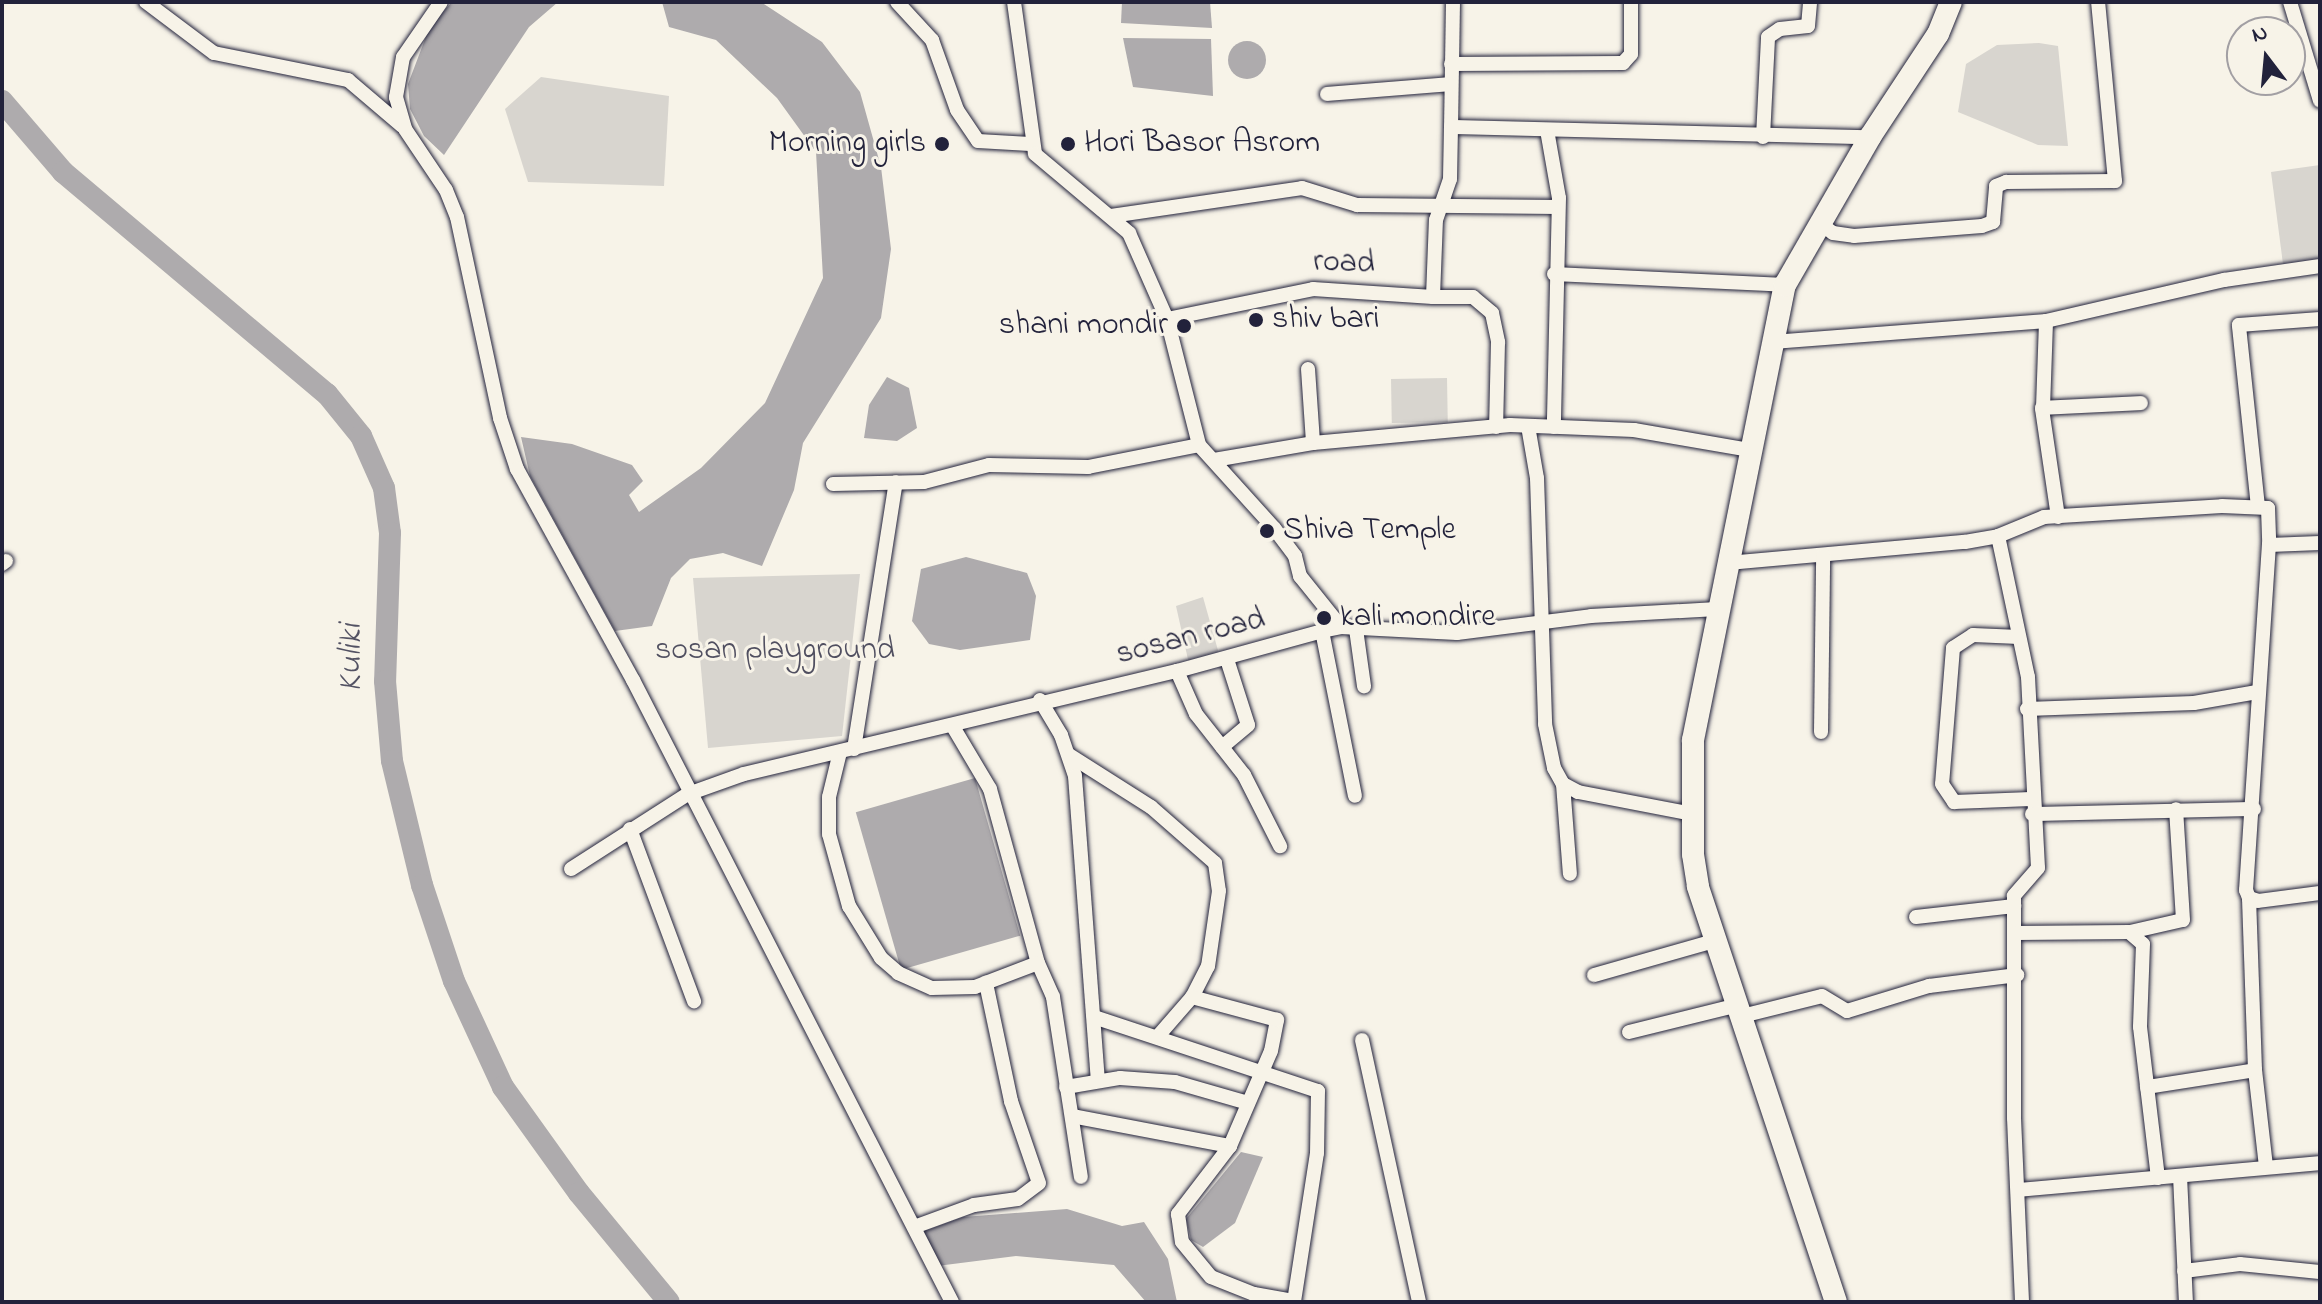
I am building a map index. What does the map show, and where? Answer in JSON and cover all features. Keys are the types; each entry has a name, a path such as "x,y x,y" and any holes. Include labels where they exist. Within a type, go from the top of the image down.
{"main road":[{"path":"1836,1302 1698,886 1692,814 1693,740 1717,609 1785,285 1870,137 1938,34 1951,2"}],"street":[{"path":"146,2 214,53 348,80 405,129 446,190 457,217 500,418 527,492 633,680 688,794 952,1302"},
{"path":"405,129 396,97 398,72 412,41 441,2"},
{"path":"897,2 932,40 957,110 978,141 1030,144"},
{"path":"1014,2 1025,59 1030,144 1043,163 1129,233 1167,319 1206,451"},
{"path":"1433,297 1439,209 1450,179 1453,2"},
{"path":"1451,64 1623,63 1631,54 1631,2"},
{"path":"1763,137 1768,37 1780,29 1808,26 1810,2"},
{"path":"1821,224 1833,233 1854,236 1982,226 1993,222 1996,186 2006,182 2115,181 2098,2"},
{"path":"2290,2 2320,101"},
{"path":"1327,94 1451,84"},
{"path":"1451,127 1763,137 1870,137"},
{"path":"1547,130 1558,207 1554,274 1554,427"},
{"name":"road","path":"1111,216 1302,188 1346,204 1439,209 1558,207"},
{"path":"1773,342 2046,321 2224,280 2320,266"},
{"path":"1554,274 1785,285"},
{"name":"road","path":"1167,319 1313,289 1473,297 1492,313 1498,342 1496,427"},
{"path":"2258,507 2239,325 2320,319"},
{"path":"2046,321 2043,408 2058,517"},
{"path":"1308,369 1313,443"},
{"path":"2043,408 2141,403"},
{"path":"1528,426 1537,478 1545,724 1554,768 1563,784 1570,874"},
{"path":"833,484 924,482 989,465 1115,464 1206,451 1496,427 1634,430 1750,450"},
{"name":"sosan road","path":"1206,451 1274,528 1295,556 1300,576 1349,628"},
{"path":"896,482 847,750 829,797 829,834 849,906 881,958 898,973 932,988 986,983 1038,963"},
{"path":"1728,563 1823,556 1998,536 2032,519 2268,508 2269,544 2257,692 2249,898 2255,1070 2266,1166"},
{"path":"1998,536 2028,677 2031,807 2038,868 2018,887 2014,906 2022,1302"},
{"path":"2269,544 2320,543"},
{"path":"1821,732 1823,556"},
{"name":"sosan road","path":"571,869 688,794 744,774 952,725 1040,700 1227,659 1322,631 1349,628 1457,633 1544,621 1717,609"},
{"path":"1349,628 1364,686"},
{"path":"1322,631 1355,796"},
{"path":"2019,637 1973,635 1953,648 1942,784 1954,802 2031,807 2254,809"},
{"path":"1222,747 1248,725 1227,659"},
{"path":"1177,671 1196,714 1251,787 1280,846"},
{"path":"2027,709 2194,703 2257,692"},
{"path":"1040,700 1069,755 1084,856 1098,1080"},
{"path":"952,725 990,789 1038,963 1053,997 1081,1177"},
{"path":"1069,755 1151,807 1215,863 1219,891 1213,944 1192,997 1159,1035"},
{"path":"1563,784 1588,795 1692,814"},
{"path":"2016,933 2129,932 2183,920 2176,809"},
{"path":"630,829 694,1001"},
{"path":"2249,898 2320,893"},
{"path":"1916,917 2014,906"},
{"path":"2129,932 2138,937 2145,953 2139,1010 2158,1178"},
{"path":"1594,975 1714,941"},
{"path":"1629,1032 1822,996 1847,1011 1929,986 2017,975"},
{"path":"914,1227 974,1205 1018,1199 1039,1183 1011,1101 986,983"},
{"path":"1094,1017 1159,1035 1261,1071 1311,1085 1321,1098 1294,1301 1254,1294 1211,1277 1182,1242 1178,1214 1230,1146 1261,1071 1275,1039 1277,1020 1192,997"},
{"path":"1362,1040 1419,1302"},
{"path":"2147,1087 2255,1070"},
{"path":"1066,1087 1098,1080 1175,1082 1248,1103"},
{"path":"1072,1116 1230,1146"},
{"path":"2018,1190 2320,1163"},
{"path":"2180,1176 2186,1302"},
{"path":"2184,1271 2240,1264 2320,1272"}],"green space":[{"path":"2039,43 2058,46 2068,146 2038,145 1958,112 1966,64 1997,45"},
{"path":"541,77 669,96 664,186 528,182 505,109"},
{"path":"2320,165 2320,260 2283,264 2271,172"},
{"path":"1447,378 1448,422 1392,423 1391,379"},
{"name":"sosan playground","path":"860,574 842,736 708,748 693,578"},
{"path":"1203,597 1219,654 1189,664 1176,606"}],"shaded area":[{"path":"452,2 558,2 529,27 444,155 424,136 410,109 408,84 430,26"},
{"path":"662,2 761,2 822,42 860,92 881,167 891,249 881,318 803,443 794,490 762,566 723,553 690,559 671,578 652,626 615,631 530,476 521,437 572,444 632,465 643,481 629,495 639,512 701,468 765,403 823,278 816,152 777,98 716,40 669,27"},
{"path":"1122,2 1210,2 1212,28 1121,23"},
{"path":"1123,38 1211,39 1213,96 1133,87"},
{"path":"1247,41 1260,47 1266,60 1260,73 1247,79 1234,73 1228,60 1234,47"},
{"path":"887,377 909,388 917,428 897,441 864,438 869,405"},
{"path":"966,557 1027,573 1036,596 1030,640 960,650 929,644 912,621 921,569"},
{"path":"975,778 1020,936 901,970 856,812"},
{"path":"1241,1152 1263,1157 1235,1223 1203,1247 1191,1240 1186,1219"},
{"path":"1067,1209 1122,1226 1144,1222 1168,1259 1177,1302 1146,1302 1114,1265 1016,1256 937,1266 922,1232 963,1217"}],"waterway":[{"name":"Kuliki","path":"2,101 63,172 327,394 361,436 384,488 390,533 385,681 392,761 422,885 454,981 503,1087 579,1193 669,1302"}],"place":[{"name":"Morning girls","path":"942,144"},
{"name":"Hori Basor Asrom","path":"1068,144"},
{"name":"shiv bari","path":"1256,320"},
{"name":"shani mondir","path":"1184,326"},
{"name":"Shiva Temple","path":"1267,531"},
{"name":"kali mondire","path":"1324,618"}]}
